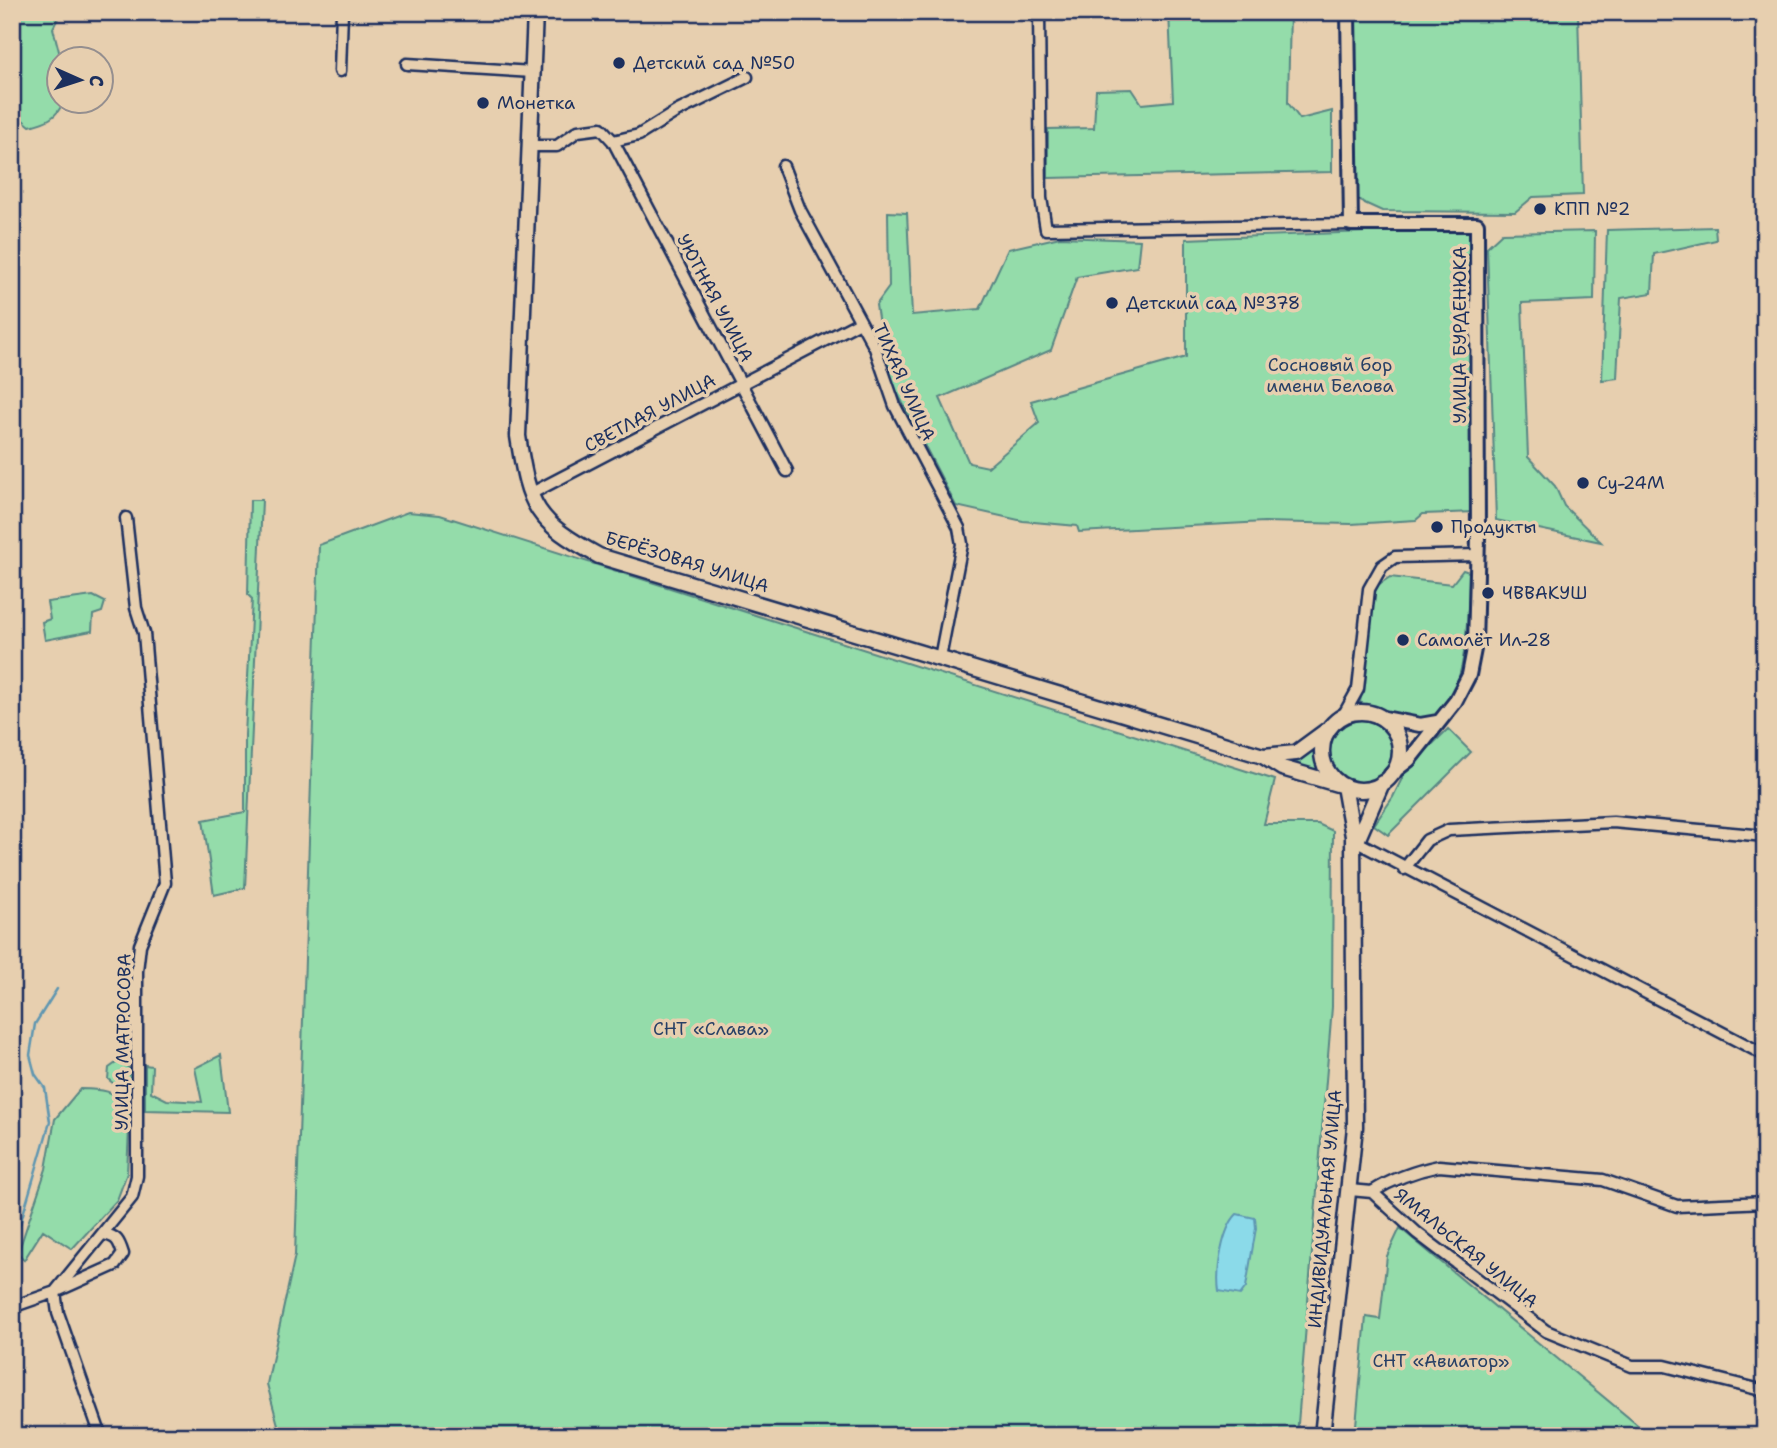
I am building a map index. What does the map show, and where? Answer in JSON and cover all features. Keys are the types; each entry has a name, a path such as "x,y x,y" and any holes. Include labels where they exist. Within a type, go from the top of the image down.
{"main road":[{"name":"БЕРЁЗОВАЯ УЛИЦА","path":"535,12 518,436 524,476 530,494 542,516 558,534 599,556 1263,756 1282,768 1344,786"},
{"path":"1367,712 1379,717 1395,732 1399,743 1399,754 1387,779 1363,789 1344,786 1335,779 1323,760 1324,737 1329,727 1343,716 1367,712"},
{"name":"БЕРЁЗОВАЯ УЛИЦА","path":"1263,756 1296,754 1329,727"},
{"name":"ИНДИВИДУАЛЬНАЯ УЛИЦА","path":"1352,858 1387,779"},
{"name":"ИНДИВИДУАЛЬНАЯ УЛИЦА","path":"1322,1436 1350,1190 1357,1065 1352,828 1344,786"}],"street":[{"path":"340,71 342,12"},
{"path":"1039,12 1041,198 1046,229 1350,224 1348,12"},
{"path":"407,64 533,72"},
{"path":"530,146 557,146 578,131 601,128 613,141 639,135 676,111 747,77"},
{"name":"УЮТНАЯ УЛИЦА","path":"613,141 787,471"},
{"name":"ТИХАЯ УЛИЦА","path":"783,166 800,210 874,348 895,406 959,528 962,544 940,658"},
{"name":"УЛИЦА БУРДЕНЮКА","path":"1350,224 1477,224 1478,555"},
{"name":"СВЕТЛАЯ УЛИЦА","path":"530,494 860,322"},
{"name":"УЛИЦА МАТРОСОВА","path":"55,1292 132,1197 137,1176 136,971 140,945 164,883 144,634 136,608 126,518"},
{"path":"1343,716 1358,689 1369,589 1382,566 1395,558 1478,555 1475,644 1469,675 1451,709 1437,722 1423,744 1387,779"},
{"path":"1379,717 1420,724 1437,722"},
{"path":"1404,869 1427,839 1449,830 1612,822 1765,836"},
{"path":"1357,842 1404,869 1765,1055"},
{"name":"ЯМАЛЬСКАЯ УЛИЦА","path":"1765,1202 1677,1206 1603,1181 1440,1166 1391,1180 1372,1192 1417,1233 1546,1331 1632,1366 1665,1366 1765,1391"},
{"path":"1350,1190 1372,1192"},
{"path":"12,1307 55,1292 115,1265 122,1254 120,1242 113,1235 103,1234"},
{"path":"55,1292 58,1313 101,1436"}],"green space":[{"path":"12,12 61,12 53,28 58,46 46,46 46,116 53,116 30,126 12,111"},
{"path":"1169,12 1290,12 1288,103 1300,119 1332,111 1332,172 1048,178 1048,129 1094,128 1096,90 1132,89 1142,104 1173,101"},
{"path":"1355,12 1578,12 1583,195 1533,197 1515,212 1382,211 1358,200"},
{"name":"Сосновый бор имени Белова","path":"888,212 907,213 912,315 980,309 1008,249 1060,237 1140,240 1137,267 1077,277 1051,350 940,398 969,463 988,467 1039,423 1031,401 1186,357 1186,239 1471,228 1475,512 1423,514 1416,520 1351,524 1264,522 1079,532 1077,526 1023,521 956,506 886,371 876,305 889,287"},
{"path":"1715,227 1716,240 1654,254 1652,293 1621,298 1617,378 1602,380 1607,230"},
{"path":"1595,231 1594,300 1522,303 1528,457 1555,486 1564,506 1601,542 1496,520 1487,247 1502,233"},
{"path":"250,500 262,500 245,888 214,895 203,820 245,812 245,735 252,599 248,595"},
{"name":"СНТ «Слава»","path":"408,512 440,515 1275,780 1264,824 1318,824 1333,831 1332,1007 1297,1436 281,1436 267,1384 295,1255 319,545"},
{"path":"1463,570 1469,572 1466,633 1458,681 1450,700 1438,714 1423,720 1399,717 1360,703 1375,587 1390,577 1452,584"},
{"path":"93,596 105,602 102,612 93,615 92,631 45,640 42,622 50,619 47,602"},
{"path":"1354,719 1366,719 1383,728 1390,739 1390,763 1383,774 1366,783 1354,783 1342,778 1333,769 1328,757 1328,745 1333,733 1342,724"},
{"path":"1448,729 1471,752 1388,835 1374,825 1393,797 1406,770"},
{"path":"1312,747 1319,771 1285,761"},
{"path":"221,1055 228,1112 145,1110 145,1065 152,1066 151,1092 167,1100 202,1102 195,1068"},
{"path":"116,1063 123,1063 133,1072 133,1094 126,1094 108,1079 109,1068"},
{"path":"80,1089 107,1092 119,1097 130,1107 127,1173 117,1200 72,1249 43,1230 24,1260 18,1253 46,1169 55,1119"},
{"name":"СНТ «Авиатор»","path":"1400,1228 1646,1432 1658,1436 1355,1436 1366,1317 1380,1319 1387,1256"}],"water":[{"path":"1237,1214 1255,1218 1256,1228 1246,1287 1240,1295 1219,1291 1218,1282 1224,1239"}],"waterway":[{"path":"12,1252 50,1122 45,1088 35,1074 30,1055 35,1024 57,989"}],"place":[{"name":"Детский сад №50","path":"619,63"},
{"name":"Монетка","path":"483,103"},
{"name":"КПП №2","path":"1540,209"},
{"name":"Детский сад №378","path":"1112,303"},
{"name":"Су-24М","path":"1583,483"},
{"name":"Продукты","path":"1437,527"},
{"name":"ЧВВАКУШ","path":"1488,593"},
{"name":"Самолёт Ил-28","path":"1403,640"}]}
